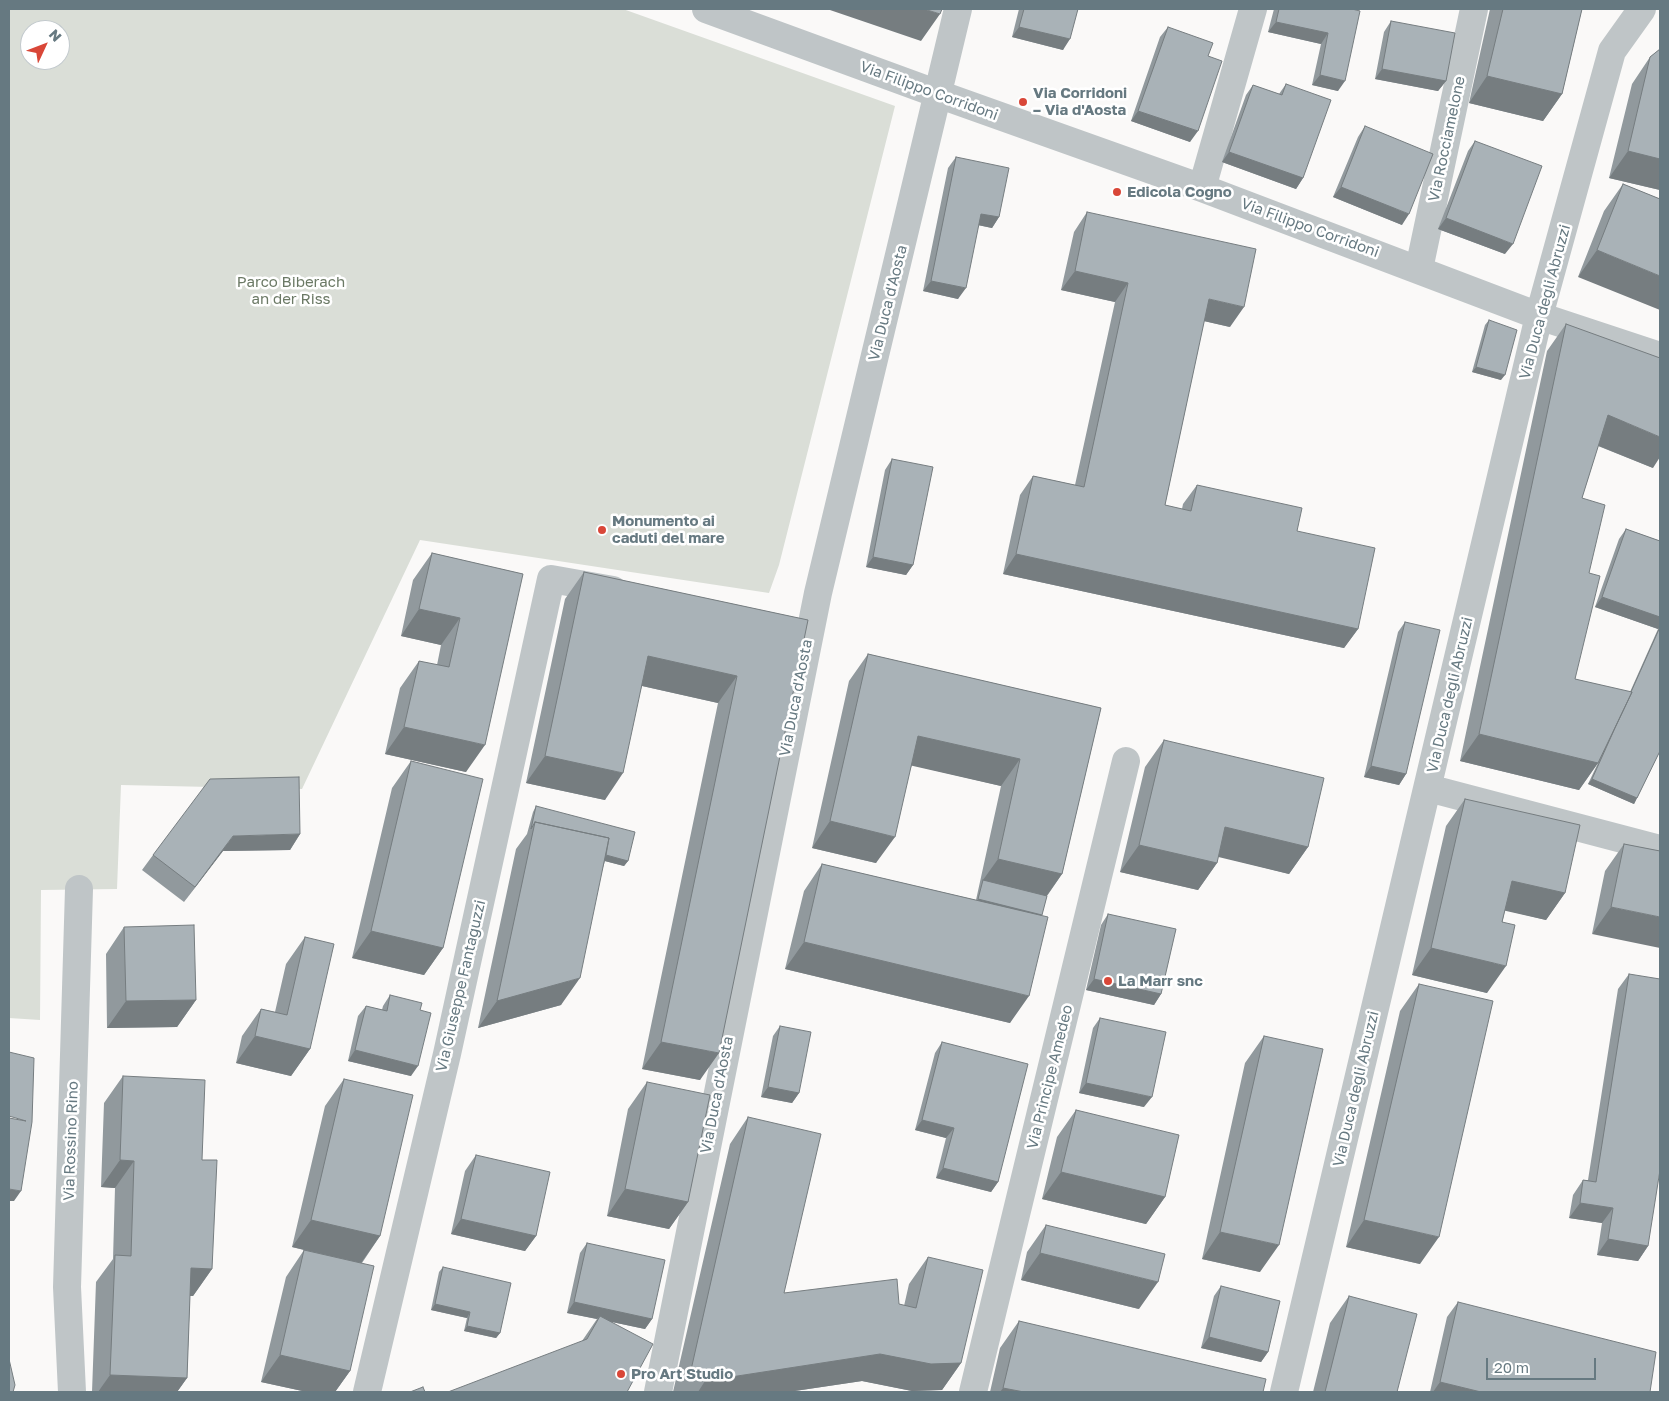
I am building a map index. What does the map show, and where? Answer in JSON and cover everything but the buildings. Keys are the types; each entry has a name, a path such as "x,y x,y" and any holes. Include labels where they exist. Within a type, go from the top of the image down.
{"street":[{"name":"Via Filippo Corridoni","path":"706,9 1202,188 1539,316 1660,356"},
{"name":"Via Duca d'Aosta","path":"658,1392 801,623 938,94 958,9"},
{"path":"1202,188 1253,9"},
{"name":"Via Rocciamelone","path":"1419,269 1474,9"},
{"name":"Via Duca degli Abruzzi","path":"1284,1392 1539,316 1612,51 1642,9"},
{"name":"Via Giuseppe Fantaguzzi","path":"368,1392 447,1054 551,579 638,594"},
{"name":"Via Principe Amedeo","path":"973,1392 1126,761"},
{"path":"1428,788 1660,849"},
{"name":"Via Rossino Rino","path":"72,1392 67,1287 79,889"}],"green space":[{"name":"Parco Biberach an der Riss","path":"9,9 623,9 895,106 779,565 769,593 420,540 302,789 121,785 117,889 41,890 40,1020 9,1018"}],"place":[{"name":"Via Corridoni – Via d'Aosta","path":"1023,102"},
{"name":"Edicola Cogno","path":"1117,192"},
{"name":"Monumento ai caduti del mare","path":"602,530"},
{"name":"La Marr snc","path":"1108,981"},
{"name":"Pro Art Studio","path":"621,1374"}]}
